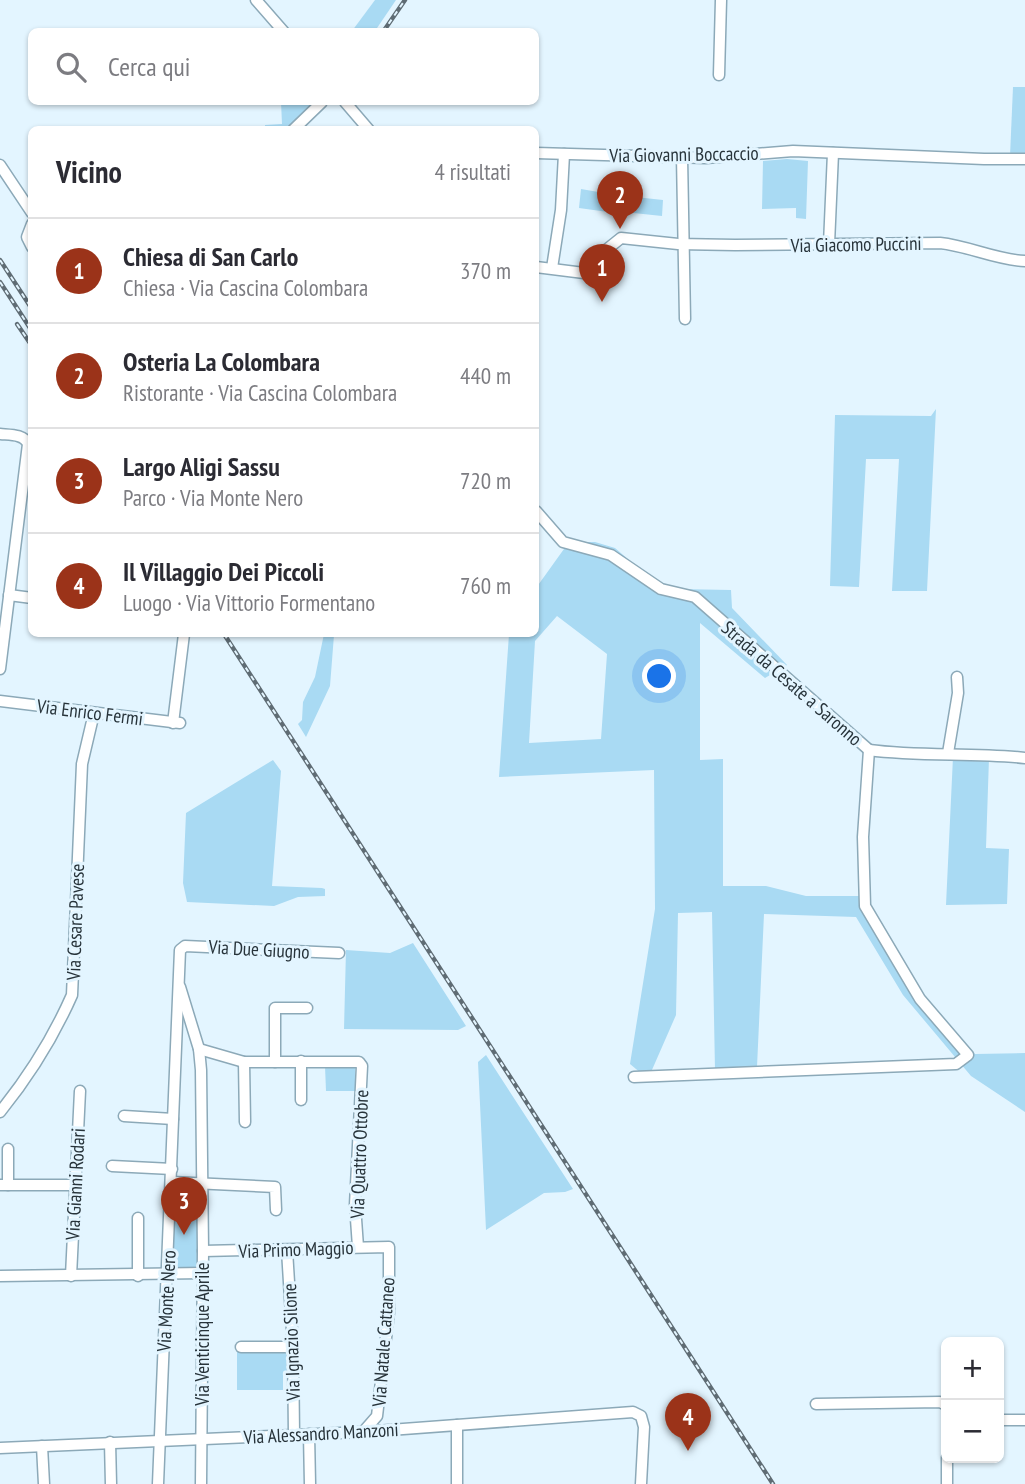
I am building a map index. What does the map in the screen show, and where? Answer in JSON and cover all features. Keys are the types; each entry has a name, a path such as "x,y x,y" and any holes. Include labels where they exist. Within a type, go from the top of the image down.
{"street":[{"path":"257,0 281,28"},
{"path":"719,75 721,0"},
{"path":"297,126 318,105"},
{"path":"348,105 366,126"},
{"name":"Via Giovanni Boccaccio","path":"539,153 706,158 783,151 1025,159"},
{"path":"829,244 833,153"},
{"path":"539,267 552,268 561,210 565,155"},
{"path":"682,157 685,318"},
{"path":"0,165 28,207"},
{"name":"Via Giacomo Puccini","path":"552,268 600,275 606,250 619,239 735,245 940,243 1004,259 1025,261"},
{"path":"0,434 21,437 27,441 0,669"},
{"name":"Strada da Cesate a Saronno","path":"539,514 563,542 611,555 661,589 695,597 869,750 863,837 864,906 919,999 968,1055 956,1063 634,1077"},
{"path":"9,595 28,597"},
{"name":"Via Enrico Fermi","path":"0,701 177,723 184,637"},
{"path":"948,753 958,693 957,677"},
{"name":"Via Cesare Pavese","path":"0,1112 42,1056 72,995 82,764 94,713"},
{"path":"869,750 898,754 948,753 1025,758"},
{"name":"Via Due Giugno","path":"180,950 185,946 338,953"},
{"name":"Via Monte Nero","path":"158,1484 180,950"},
{"name":"Via Venticinque Aprile","path":"177,977 198,1049 203,1251 201,1484"},
{"path":"275,1062 275,1008 307,1008"},
{"path":"198,1049 244,1062 300,1062 300,1100"},
{"path":"244,1062 245,1122"},
{"name":"Via Quattro Ottobre","path":"300,1062 359,1062 362,1066 355,1205 358,1247"},
{"name":"Via Gianni Rodari","path":"71,1276 80,1091"},
{"path":"124,1116 173,1119"},
{"path":"8,1149 4,1185 75,1185"},
{"path":"112,1166 172,1169"},
{"path":"172,1182 275,1187 276,1210"},
{"path":"138,1218 138,1276"},
{"name":"Via Primo Maggio","path":"203,1251 389,1247"},
{"name":"Via Natale Cattaneo","path":"363,1432 377,1416 389,1312 389,1247"},
{"name":"Via Ignazio Silone","path":"287,1250 295,1435"},
{"path":"0,1276 203,1273"},
{"path":"241,1347 293,1347"},
{"path":"816,1404 941,1402"},
{"name":"Via Alessandro Manzoni","path":"0,1448 363,1432 627,1412 640,1416 644,1427 641,1484"},
{"path":"1004,1420 1025,1420"},
{"path":"457,1425 457,1484"},
{"path":"309,1434 310,1484"},
{"path":"110,1442 111,1484"},
{"path":"43,1446 44,1484"},
{"path":"947,1463 947,1484"}],"shaded area":[{"path":"375,0 396,0 377,28 354,28"},
{"path":"1013,87 1025,87 1025,156 1010,156"},
{"path":"281,105 311,105 289,126 265,126 282,124"},
{"path":"763,161 808,161 806,219 796,218 796,208 762,209"},
{"path":"581,189 610,194 608,212 579,208"},
{"path":"626,196 663,200 662,216 624,212"},
{"path":"936,409 927,591 892,591 899,459 866,459 859,587 830,586 835,415 931,416"},
{"path":"569,542 595,542 615,548 650,578 677,589 731,590 732,608 787,665 765,678 700,623 700,760 723,759 723,886 766,886 806,896 862,896 923,995 975,1054 1025,1053 1025,1112 971,1076 903,995 856,917 764,914 757,1067 715,1070 712,912 678,913 676,1015 648,1079 630,1064 655,909 654,770 499,777 509,637 539,637 535,641 529,743 601,739 607,654 557,616 539,636 539,584"},
{"path":"323,637 334,637 330,686 306,737 298,724 302,720 303,702 315,677"},
{"path":"953,757 989,758 986,848 1009,849 1007,904 946,905"},
{"path":"273,760 281,771 272,886 322,888 325,889 325,896 298,897 274,906 187,902 183,883 186,813"},
{"path":"413,943 466,1026 458,1030 344,1029 346,950 390,953"},
{"path":"486,1055 573,1189 544,1193 486,1230 478,1062"},
{"path":"325,1066 355,1066 356,1091 326,1091"},
{"path":"173,1186 198,1188 197,1269 170,1269"},
{"path":"237,1350 291,1350 291,1372 283,1372 283,1390 237,1390"}],"railway":[{"path":"386,28 405,0"},
{"path":"0,260 28,303"},
{"path":"0,282 28,325"},
{"path":"17,324 28,340"},
{"path":"226,637 773,1484"}],"place":[{"name":"Osteria La Colombara","path":"620,229"},
{"name":"Chiesa di San Carlo","path":"602,302"},
{"name":"Largo Aligi Sassu","path":"184,1235"},
{"name":"Il Villaggio Dei Piccoli","path":"688,1451"}]}
